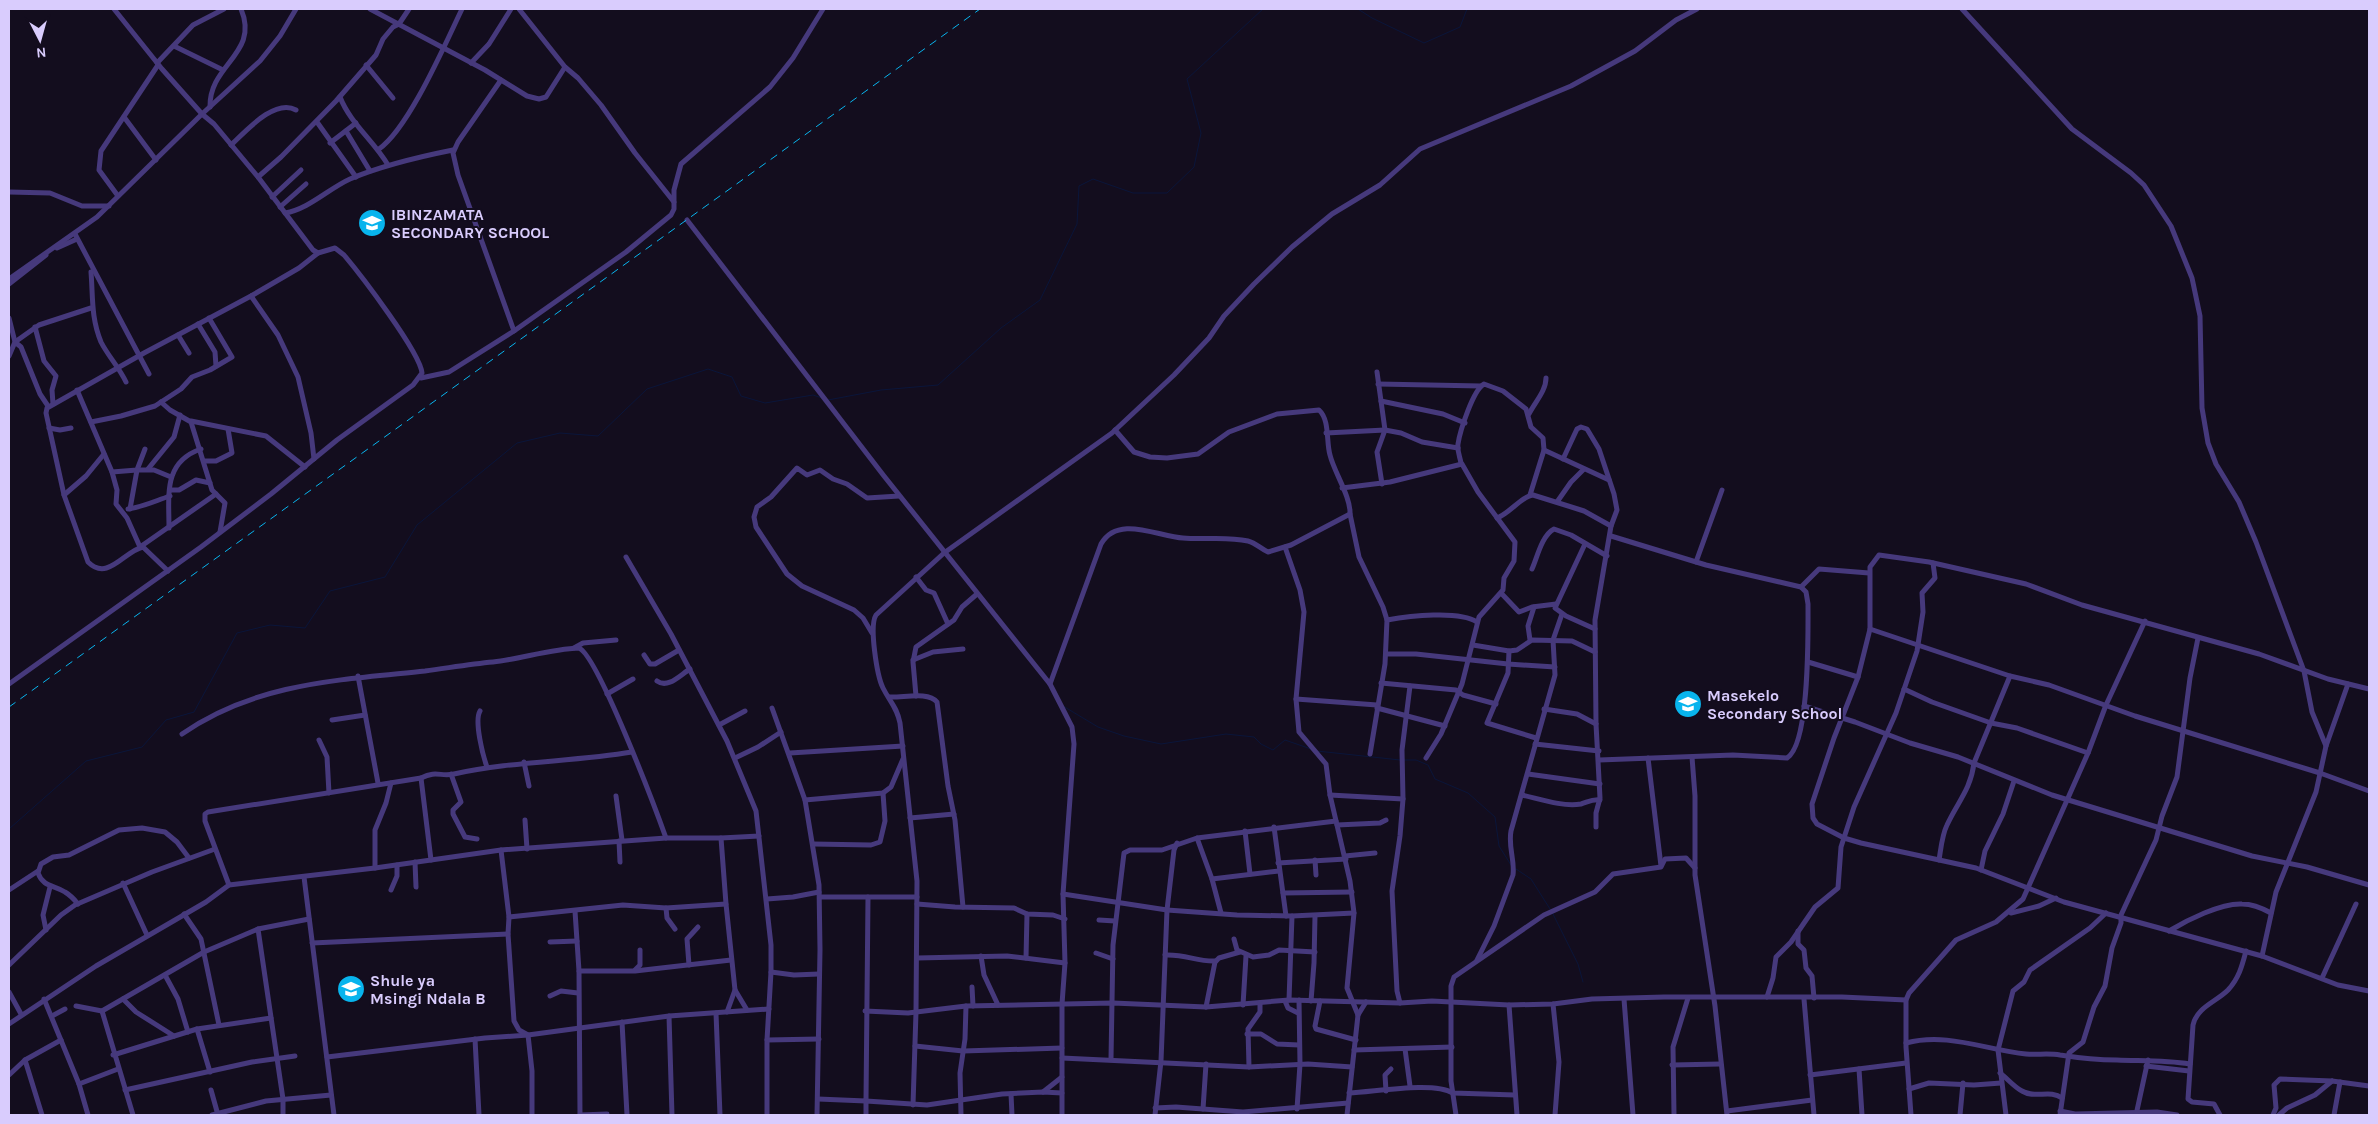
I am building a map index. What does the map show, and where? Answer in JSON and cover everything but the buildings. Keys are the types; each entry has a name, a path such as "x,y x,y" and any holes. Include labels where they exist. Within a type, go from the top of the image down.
{"street":[{"path":"114,9 158,64 202,114 214,124 258,177 313,250 318,253"},
{"path":"118,196 100,172 98,162 101,151 158,64 193,25 224,9"},
{"path":"210,107 211,90 246,34 246,20 241,9"},
{"path":"9,284 52,251 76,236 202,114 260,62 280,36 296,9"},
{"path":"370,9 471,63 527,96 539,99 546,97 565,67"},
{"path":"258,177 317,122 340,97 376,55 388,32 399,24 409,9"},
{"path":"379,149 396,133 443,48 462,9"},
{"path":"471,63 489,44 511,9"},
{"path":"519,9 565,67 578,78 601,105 630,147 674,203"},
{"path":"9,684 168,571 420,378 450,372 514,331 626,252 671,215 674,203 674,190 681,164 770,87 792,58 823,9"},
{"path":"913,1104 917,958 916,872 898,713 882,685 873,635 874,618 944,553 1081,457 1114,430 1174,375 1209,338 1224,316 1254,284 1298,242 1332,214 1380,185 1420,149 1570,86 1635,51 1676,20 1697,9"},
{"path":"1962,9 2072,129 2138,178 2165,214 2188,265 2200,316 2202,408 2208,443 2216,464 2235,496 2250,528 2304,671 2312,712 2326,746"},
{"path":"174,46 223,70"},
{"path":"366,65 393,98"},
{"path":"501,80 454,150 458,175 514,331"},
{"path":"340,97 356,123 379,149 388,165"},
{"path":"231,145 258,121 279,108 286,106 296,110"},
{"path":"124,117 156,160"},
{"path":"317,122 330,143 356,177"},
{"path":"330,143 356,123"},
{"path":"346,131 370,171"},
{"path":"285,214 300,208 336,186 370,171 454,150"},
{"path":"272,197 301,170"},
{"path":"280,208 306,184"},
{"path":"284,186 292,196"},
{"path":"9,192 50,193 82,206 109,206"},
{"path":"687,220 899,496 1050,684 1070,722 1074,736 1063,894 1065,963 1062,1004 1062,1115"},
{"path":"76,236 91,268 125,326 134,349 149,374"},
{"path":"9,279 43,253 76,236"},
{"path":"213,494 169,528 140,547 109,567 98,569 88,562 80,546 64,495 46,413 51,405 119,366 251,296 294,271 318,253 335,248 351,263 394,322 419,362 422,371 420,378"},
{"path":"91,268 93,320 101,341 119,366 126,382"},
{"path":"251,296 278,335 298,377 311,433 314,459"},
{"path":"9,356 15,342 35,327 92,308"},
{"path":"9,318 15,342 24,353 40,394 51,405"},
{"path":"91,422 137,412 161,402 182,388 192,377 232,356 209,318"},
{"path":"198,324 213,348 216,366"},
{"path":"35,327 44,361 56,376 52,390 51,405"},
{"path":"178,335 189,353"},
{"path":"1377,372 1385,430 1377,452 1382,484"},
{"path":"1529,414 1535,401 1546,387 1546,378"},
{"path":"1378,384 1481,386 1487,384 1503,392 1526,409 1532,429 1544,439 1544,450 1530,495 1510,512 1497,518"},
{"path":"1426,758 1444,726 1459,692 1473,645 1479,616 1501,593 1504,578 1514,561 1516,547 1513,538 1478,492 1465,466 1461,464 1458,448 1465,422 1481,386"},
{"path":"77,390 112,472 117,490 115,502 127,518 140,547 150,552 168,571"},
{"path":"1381,400 1442,414 1465,422"},
{"path":"161,402 190,421 242,430 269,437 305,467"},
{"path":"1114,430 1134,452 1150,457 1167,458 1198,454 1229,432 1277,414 1319,410 1324,418 1330,454 1350,514 1358,557 1383,606 1387,620 1386,654 1370,754"},
{"path":"148,469 174,437 180,415"},
{"path":"190,421 205,461 213,494"},
{"path":"49,428 60,430 71,428"},
{"path":"1563,459 1577,429 1585,428 1595,440 1617,510 1612,526 1595,629 1596,724 1600,784 1596,827"},
{"path":"205,461 216,461 232,453 228,429"},
{"path":"1326,433 1385,430 1401,433 1422,442 1458,448"},
{"path":"130,509 137,470 144,449"},
{"path":"169,528 171,477 176,466 185,456 201,449"},
{"path":"1544,450 1583,470 1609,480"},
{"path":"64,495 86,476 104,454"},
{"path":"1342,488 1382,484 1461,464"},
{"path":"873,635 863,618 854,610 805,588 787,574 756,527 754,515 760,504 771,497 797,468 807,475 820,470 833,479 847,484 866,498 899,496"},
{"path":"112,472 148,469 171,477"},
{"path":"1557,502 1571,482 1583,470"},
{"path":"170,490 179,490 196,480 210,482"},
{"path":"1696,562 1722,490"},
{"path":"213,494 223,498 225,504 220,532"},
{"path":"1530,495 1584,511 1612,526"},
{"path":"120,509 143,507 151,501 170,496"},
{"path":"1050,684 1101,544 1112,533 1137,529 1183,538 1234,538 1256,544 1266,552 1285,547 1350,514"},
{"path":"1532,569 1552,530 1570,535 1607,556"},
{"path":"1599,760 1733,756 1787,758 1793,751 1804,706 1808,662 1808,597 1801,587 1696,562 1611,536"},
{"path":"1585,544 1556,604 1556,609 1562,614 1595,629"},
{"path":"1285,547 1300,590 1304,612 1296,699 1298,732 1324,761 1330,795 1346,857 1354,913 1347,983 1350,1000 1358,1016"},
{"path":"2369,690 2304,671 2259,654 2082,605 2026,584 1899,556 1879,555 1872,562 1869,573 1870,629 1858,677 1824,764 1812,810 1817,824 1844,838 1981,870 2056,898 2121,918 2246,951 2338,985 2369,992"},
{"path":"626,557 690,669 735,758 754,804 760,836 767,900 771,972 767,1040 767,1115"},
{"path":"1767,997 1773,978 1775,959 1788,945 1815,907 1838,888 1844,838 1859,793 1904,690 1918,647 1923,612 1922,593 1935,578 1933,563"},
{"path":"1801,587 1819,570 1869,573"},
{"path":"916,577 926,590 934,593 948,624"},
{"path":"1501,593 1519,612 1534,607 1556,604"},
{"path":"916,696 913,660 916,646 948,624 957,616 964,605 977,594"},
{"path":"1530,640 1528,626 1534,607"},
{"path":"1387,620 1420,614 1465,617 1478,622"},
{"path":"1476,963 1494,926 1513,874 1514,867 1509,840 1555,675 1553,640 1562,614"},
{"path":"1911,1115 1906,1063 1906,1000 1910,991 1956,940 1996,922 2008,914 2023,899 2088,753 2106,705 2145,621"},
{"path":"1870,629 1918,647 2010,676 2049,684 2183,731 2320,773 2369,791"},
{"path":"2177,1115 2172,1113 2060,1113 2069,1058 2072,1051 2083,1042 2094,1008 2108,979 2110,957 2121,924 2121,918 2159,829 2178,773 2190,678 2198,638"},
{"path":"574,648 583,643 616,640"},
{"path":"1473,645 1509,651 1518,649 1530,640 1573,641 1595,652"},
{"path":"182,734 215,714 244,701 316,683 358,676 426,670 574,648 582,649 587,654 607,694 666,838"},
{"path":"913,660 932,652 962,649"},
{"path":"644,655 650,664 654,664 679,650"},
{"path":"1509,651 1508,674 1487,721 1488,724 1536,741 1598,751"},
{"path":"1386,654 1416,654 1555,667"},
{"path":"1808,662 1858,677"},
{"path":"657,681 664,684 670,683 690,669"},
{"path":"358,676 378,783"},
{"path":"1940,860 1946,827 1963,800 1973,774 1974,763 2010,676"},
{"path":"607,694 633,679"},
{"path":"1381,683 1459,692 1496,704"},
{"path":"2262,956 2271,913 2285,864 2316,792 2326,746 2348,684"},
{"path":"1400,1003 1397,991 1391,903 1403,799 1402,750 1410,686"},
{"path":"1904,690 1991,723 2017,728 2088,753"},
{"path":"889,697 916,696 932,698 937,702 948,786 954,814 963,907"},
{"path":"1296,699 1377,706 1444,726"},
{"path":"1804,706 1842,717 1886,734 1974,763 2014,781 2159,829 2369,885"},
{"path":"772,708 790,753 805,800 819,894 817,1115"},
{"path":"1544,709 1577,714 1596,724"},
{"path":"480,711 477,715 478,727 488,767"},
{"path":"719,725 745,711"},
{"path":"332,720 365,716"},
{"path":"735,758 758,747 781,732"},
{"path":"319,740 327,757 329,793"},
{"path":"790,753 902,746"},
{"path":"229,885 205,821 208,812 329,793 378,783 392,783 421,778 432,772 451,774 474,768 632,752"},
{"path":"805,800 882,793 891,787 904,756"},
{"path":"1692,757 1695,796 1695,868 1714,998 1727,1113 1812,1100"},
{"path":"1648,758 1661,867"},
{"path":"524,762 528,786"},
{"path":"451,774 461,802 453,810 453,814 465,836 477,839"},
{"path":"1528,774 1600,784"},
{"path":"421,778 431,860"},
{"path":"1981,870 1985,851 2003,814 2014,781"},
{"path":"375,868 375,830 392,783"},
{"path":"813,844 871,845 880,842 885,821 882,793"},
{"path":"1330,795 1403,799"},
{"path":"1522,795 1582,804 1590,800 1600,800"},
{"path":"616,796 620,862"},
{"path":"910,818 954,814"},
{"path":"525,820 527,848"},
{"path":"1111,1059 1115,921 1124,853 1130,850 1159,850 1197,838 1274,827 1337,823 1379,823 1386,820"},
{"path":"1274,827 1286,916"},
{"path":"9,890 38,871 41,864 53,857 68,855 119,830 142,828 165,832 177,842 189,858"},
{"path":"1245,831 1250,874"},
{"path":"9,1024 44,999 147,935 206,902 229,885 375,868 501,850 666,838 760,836"},
{"path":"721,838 731,960 736,990 747,1010"},
{"path":"1197,838 1212,879 1221,913"},
{"path":"1155,1115 1161,1061 1167,910 1174,850 1177,843"},
{"path":"9,965 67,910 123,884 215,849"},
{"path":"501,850 509,916 508,934 516,1026 513,1035"},
{"path":"1278,863 1375,854"},
{"path":"1661,867 1665,858 1684,857 1695,868"},
{"path":"1315,860 1316,875"},
{"path":"415,862 416,887"},
{"path":"391,890 396,876 396,865"},
{"path":"1456,1115 1453,1092 1452,979 1544,915 1595,892 1615,874 1661,867"},
{"path":"38,871 42,881 50,887 64,891 78,904"},
{"path":"1212,879 1279,871"},
{"path":"304,877 334,1115"},
{"path":"123,884 147,935"},
{"path":"46,930 43,915 50,887"},
{"path":"1283,893 1352,892"},
{"path":"767,900 819,894 917,897"},
{"path":"1063,894 1119,900 1167,910 1286,916 1354,913"},
{"path":"866,1115 868,897"},
{"path":"2008,914 2039,906 2056,898"},
{"path":"509,916 624,905 666,908 726,904"},
{"path":"917,904 1014,908 1027,914 1053,914 1065,919"},
{"path":"2169,931 2200,915 2238,904 2248,904 2271,913"},
{"path":"2322,978 2356,904"},
{"path":"666,908 667,918 675,929"},
{"path":"575,911 579,971 580,1115 607,1114"},
{"path":"2006,1115 1998,1050 2013,991 2022,983 2030,970 2090,928 2106,913"},
{"path":"184,914 198,932 219,1025"},
{"path":"1026,958 1027,914"},
{"path":"1292,916 1292,949 1287,1001 1288,1008 1298,1013"},
{"path":"1311,1001 1315,952 1315,916"},
{"path":"76,1006 102,1011 204,952 258,929 309,919"},
{"path":"1100,920 1115,921"},
{"path":"688,965 687,939 698,927"},
{"path":"258,929 283,1099 283,1115"},
{"path":"1798,931 1798,944 1804,950 1806,968 1812,976 1814,998"},
{"path":"312,944 508,934"},
{"path":"1234,939 1236,948 1246,956 1269,955 1278,950 1292,949 1315,952"},
{"path":"550,942 576,940"},
{"path":"635,970 640,965 640,950"},
{"path":"2220,1115 2214,1104 2189,1101 2189,1071 2195,1016 2234,982 2240,973 2246,951"},
{"path":"1165,955 1186,955 1203,961 1216,961 1240,952"},
{"path":"1096,953 1113,959"},
{"path":"917,958 981,956 1026,958 1065,963"},
{"path":"981,956 984,975 998,1005"},
{"path":"1243,1005 1246,956"},
{"path":"579,971 635,970 731,960"},
{"path":"1206,1008 1216,961"},
{"path":"771,972 794,975 819,974"},
{"path":"165,975 178,999 188,1032"},
{"path":"972,987 973,1006"},
{"path":"550,996 564,990 578,994"},
{"path":"727,1012 736,990"},
{"path":"9,992 21,1014"},
{"path":"866,1011 916,1012 966,1006 1113,1003 1206,1008 1299,1000 1350,1000 1400,1003 1432,1001 1509,1005 1553,1004 1592,999 1767,997 1906,1000"},
{"path":"1674,1115 1672,1065 1674,1040 1688,998"},
{"path":"44,999 79,1084 88,1115"},
{"path":"123,999 136,1012 174,1036"},
{"path":"1624,999 1633,1115"},
{"path":"1804,999 1814,1115"},
{"path":"1297,1109 1300,1064 1299,1000"},
{"path":"1320,1001 1316,1029 1356,1040"},
{"path":"1347,1115 1358,1016 1366,1002"},
{"path":"1249,1066 1247,1034 1250,1024 1260,1012 1260,1004"},
{"path":"1553,1004 1559,1062 1556,1115"},
{"path":"1509,1005 1517,1115"},
{"path":"962,1115 960,1080 966,1006"},
{"path":"52,1016 65,1009"},
{"path":"327,1057 475,1039 528,1035 669,1016 769,1009"},
{"path":"102,1011 113,1054 133,1115"},
{"path":"716,1013 720,1115"},
{"path":"669,1016 672,1115"},
{"path":"113,1054 197,1029 270,1018"},
{"path":"622,1022 627,1115"},
{"path":"516,1026 521,1032 528,1035"},
{"path":"197,1029 210,1072"},
{"path":"1247,1034 1261,1034 1277,1044 1299,1045"},
{"path":"528,1035 532,1071 532,1115"},
{"path":"475,1039 479,1115"},
{"path":"767,1040 819,1039"},
{"path":"9,1076 25,1060 61,1040"},
{"path":"1906,1043 1952,1040 1977,1043 1998,1050 2033,1055 2062,1055 2069,1058 2148,1060 2190,1064"},
{"path":"914,1046 963,1051 1062,1048"},
{"path":"1354,1050 1452,1047"},
{"path":"1405,1049 1410,1086"},
{"path":"125,1090 277,1057 295,1056"},
{"path":"1062,1058 1249,1066 1300,1064 1352,1067"},
{"path":"25,1060 42,1115"},
{"path":"2136,1114 2148,1060"},
{"path":"1810,1075 1906,1063"},
{"path":"1204,1108 1206,1064"},
{"path":"1672,1065 1720,1064"},
{"path":"2146,1066 2189,1071"},
{"path":"79,1084 118,1069"},
{"path":"1858,1069 1862,1115"},
{"path":"1386,1091 1385,1076 1391,1070"},
{"path":"2000,1073 2023,1092 2056,1094 2062,1098"},
{"path":"1043,1092 1062,1077"},
{"path":"2272,1115 2276,1110 2274,1088 2277,1081 2287,1078 2332,1080 2369,1086"},
{"path":"2279,1115 2287,1108 2315,1095 2332,1080"},
{"path":"1908,1089 1929,1083 1963,1083 1974,1085 2001,1082"},
{"path":"2334,1115 2340,1082"},
{"path":"1960,1115 1963,1083"},
{"path":"1349,1093 1386,1091 1410,1086 1447,1089 1453,1092 1515,1095"},
{"path":"211,1090 218,1114"},
{"path":"818,1099 933,1105 1011,1094 1062,1093"},
{"path":"1011,1094 1012,1115"},
{"path":"212,1115 283,1099 331,1095"},
{"path":"1155,1108 1204,1108 1243,1114 1348,1103"}],"waterway":[{"path":"828,400 881,390 938,385 1001,328 1040,300 1077,224 1079,186 1093,179 1133,193 1167,193 1194,167 1201,133 1187,79 1263,9"},
{"path":"1358,9 1372,18 1424,43 1460,27 1467,9"},
{"path":"9,829 86,761 142,747 166,720 194,712 237,633 270,625 305,628 330,591 385,577 417,525 517,443 560,433 598,436 647,389 708,369 732,377 741,396 765,403 813,395 822,398"},
{"path":"1063,706 1098,727 1124,736 1161,744 1226,734 1254,737 1261,744 1273,750 1285,740 1311,749"},
{"path":"1317,751 1400,760"},
{"path":"1404,760 1416,760 1428,765 1435,779 1468,793 1495,817 1499,846 1511,865"},
{"path":"1516,869 1531,879 1550,909"},
{"path":"1552,912 1578,964 1583,982"}],"railway":[{"path":"9,707 980,9"}],"place":[{"name":"IBINZAMATA SECONDARY SCHOOL","path":"372,223"},
{"name":"Masekelo Secondary School","path":"1688,704"},
{"name":"Shule ya Msingi Ndala B","path":"351,989"}]}
